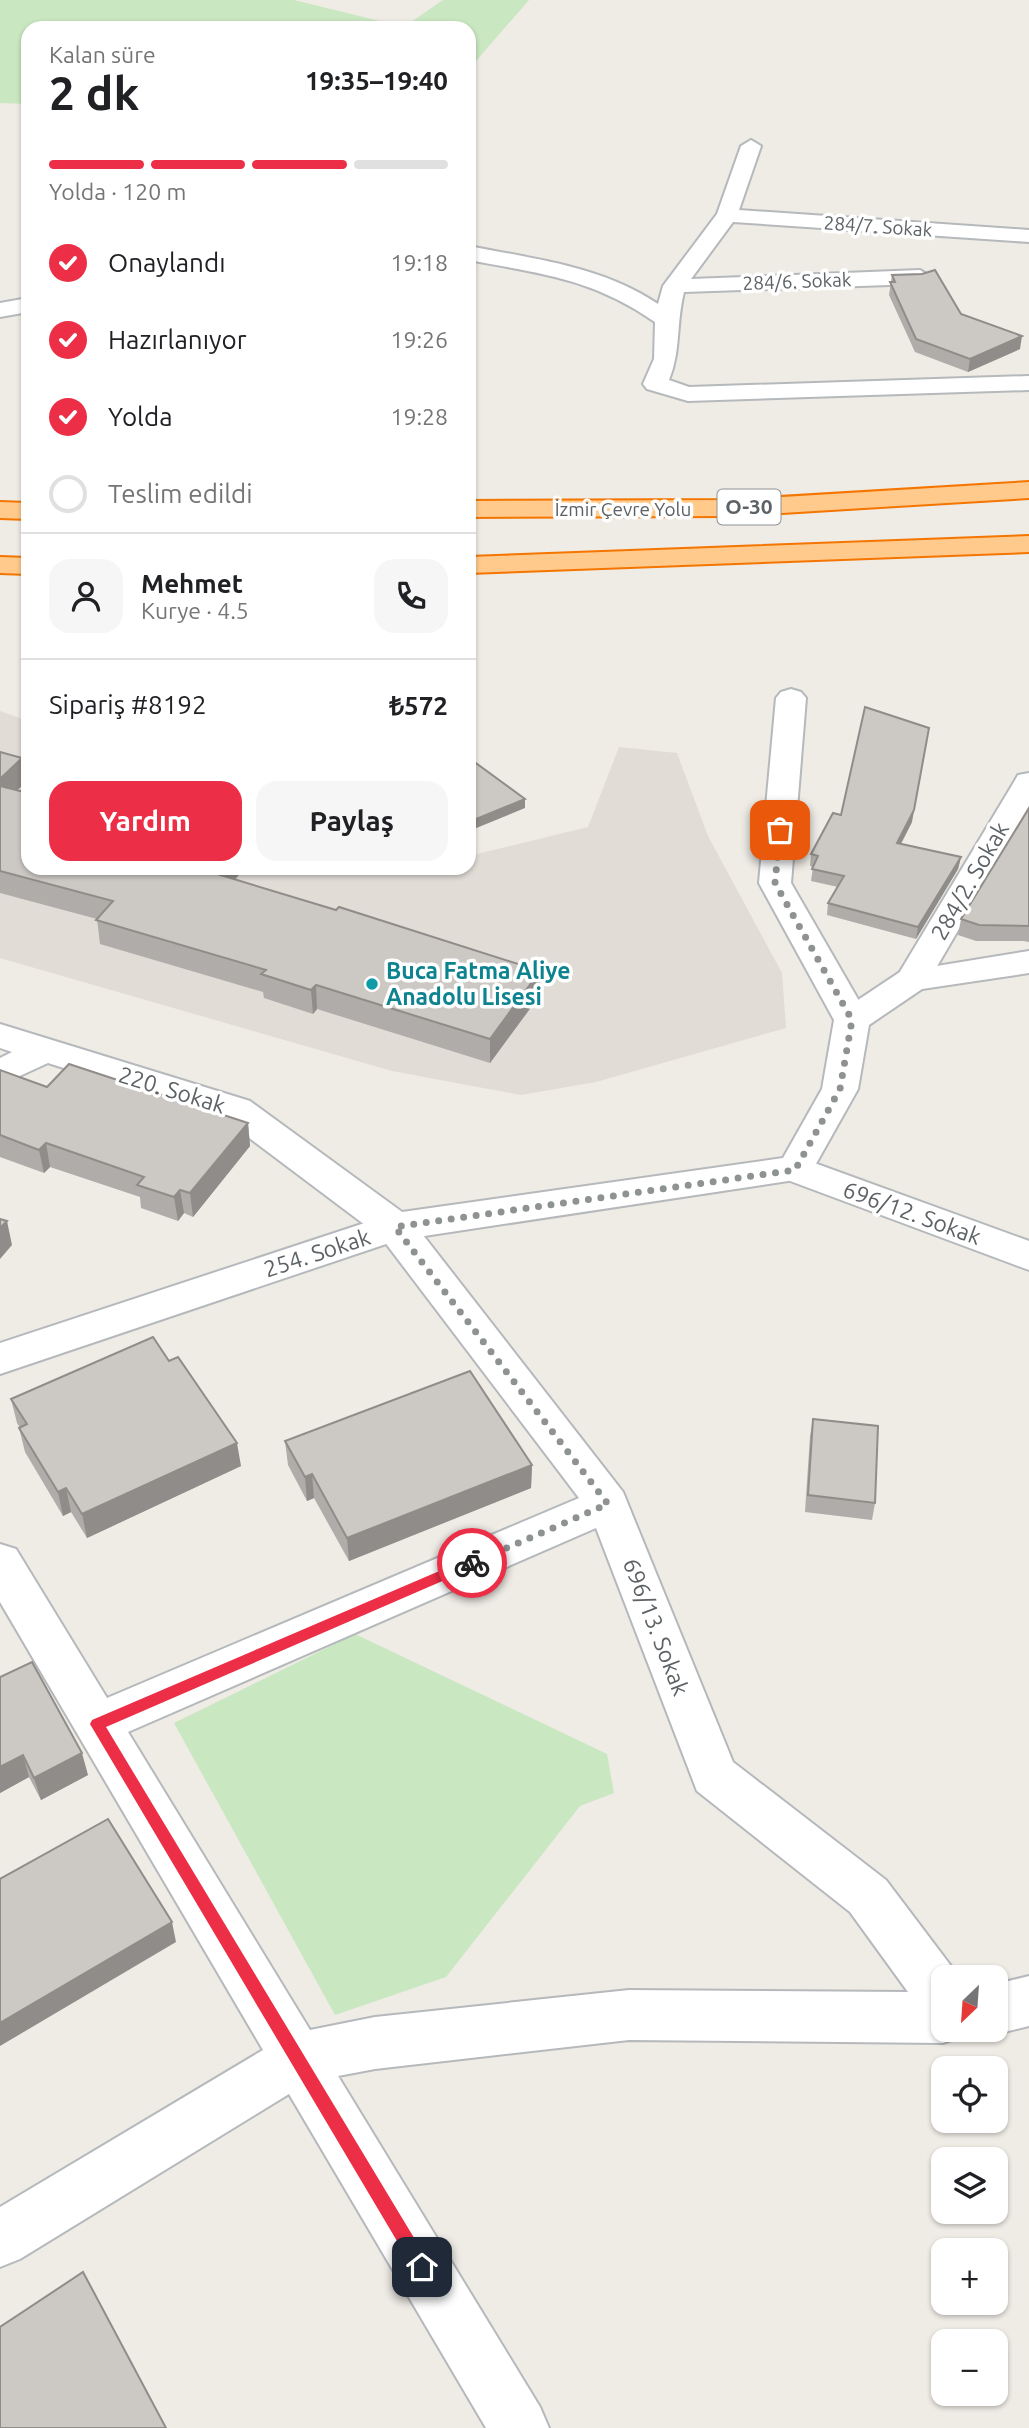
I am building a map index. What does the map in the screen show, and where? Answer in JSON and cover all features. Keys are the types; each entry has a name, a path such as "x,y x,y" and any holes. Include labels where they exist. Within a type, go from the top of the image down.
{"highway":[{"name":"İzmir Çevre Yolu","path":"476,509 731,508 1029,490"},
{"path":"0,510 21,510"},
{"name":"O-30","path":"476,565 1029,544"},
{"path":"0,565 21,566"}],"street":[{"path":"751,146 727,215 674,286 667,319 666,359 655,384 688,394 795,388 1029,383"},
{"name":"284/7. Sokak","path":"727,215 1029,236"},
{"path":"476,254 582,275 629,294 667,319"},
{"name":"284/6. Sokak","path":"674,286 920,277"},
{"path":"0,310 21,306"},
{"path":"791,698 775,883 852,1020 840,1089 795,1170"},
{"name":"284/2. Sokak","path":"912,981 1029,782"},
{"path":"852,1020 912,981 1029,962"},
{"name":"220. Sokak","path":"0,1037 237,1110 395,1227"},
{"path":"0,1073 43,1051"},
{"name":"254. Sokak","path":"0,1359 395,1227 795,1170"},
{"name":"696/12. Sokak","path":"795,1170 1029,1256"},
{"name":"696/13. Sokak","path":"395,1227 608,1504 714,1776 869,1896 931,1981"},
{"path":"97,1724 608,1504"},
{"path":"0,1562 519,2428"},
{"path":"1008,2006 1029,2001"},
{"path":"0,2239 297,2059 375,2043 629,2015 931,2018"}],"shaded area":[{"path":"0,711 21,718 21,875 476,875 476,854 588,827 619,747 677,753 708,836 782,973 786,1028 596,1082 521,1095 392,1071 0,958"}],"green space":[{"path":"0,0 294,0 380,21 21,21 21,104 0,103"},
{"path":"443,0 529,0 476,61 476,21 413,21"},
{"path":"355,1634 607,1754 614,1793 580,1806 446,1977 335,2015 174,1723"}],"building":[{"path":"935,270 961,314 1022,336 970,359 916,339 890,282 895,282 892,275 922,274"},
{"path":"865,707 929,728 914,810 897,843 961,857 918,927 828,903 844,876 812,869 818,856 811,854 833,813 841,815"},
{"path":"0,752 21,758 21,759 0,779"},
{"path":"476,763 525,799 476,819"},
{"path":"0,786 21,791 21,875 220,875 336,910 339,907 540,971 490,1039 316,985 311,990 261,974 266,970 96,920 113,901 0,871"},
{"path":"1029,808 1029,926 979,925 961,919"},
{"path":"69,1064 248,1123 190,1193 180,1190 174,1197 137,1185 144,1177 46,1143 39,1150 0,1135 0,1070 47,1087"},
{"path":"0,1219 7,1221 0,1228"},
{"path":"153,1337 169,1361 178,1357 237,1443 82,1514 66,1488 58,1492 19,1428 27,1424 11,1399"},
{"path":"470,1371 532,1465 347,1538 312,1474 305,1477 285,1441"},
{"path":"813,1419 878,1426 875,1503 808,1495"},
{"path":"32,1662 82,1753 34,1778 23,1755 0,1767 0,1677"},
{"path":"108,1819 172,1922 0,2023 0,1879"},
{"path":"83,2272 166,2428 0,2428 0,2327"}],"way so far":[{"path":"472,1563 608,1504 395,1227 795,1170 840,1089 852,1020 775,883 780,830"}],"place":[{"name":"Buca Fatma Aliye Anadolu Lisesi","path":"372,984"}],"route":[{"path":"422,2267 97,1724 472,1563"}]}
